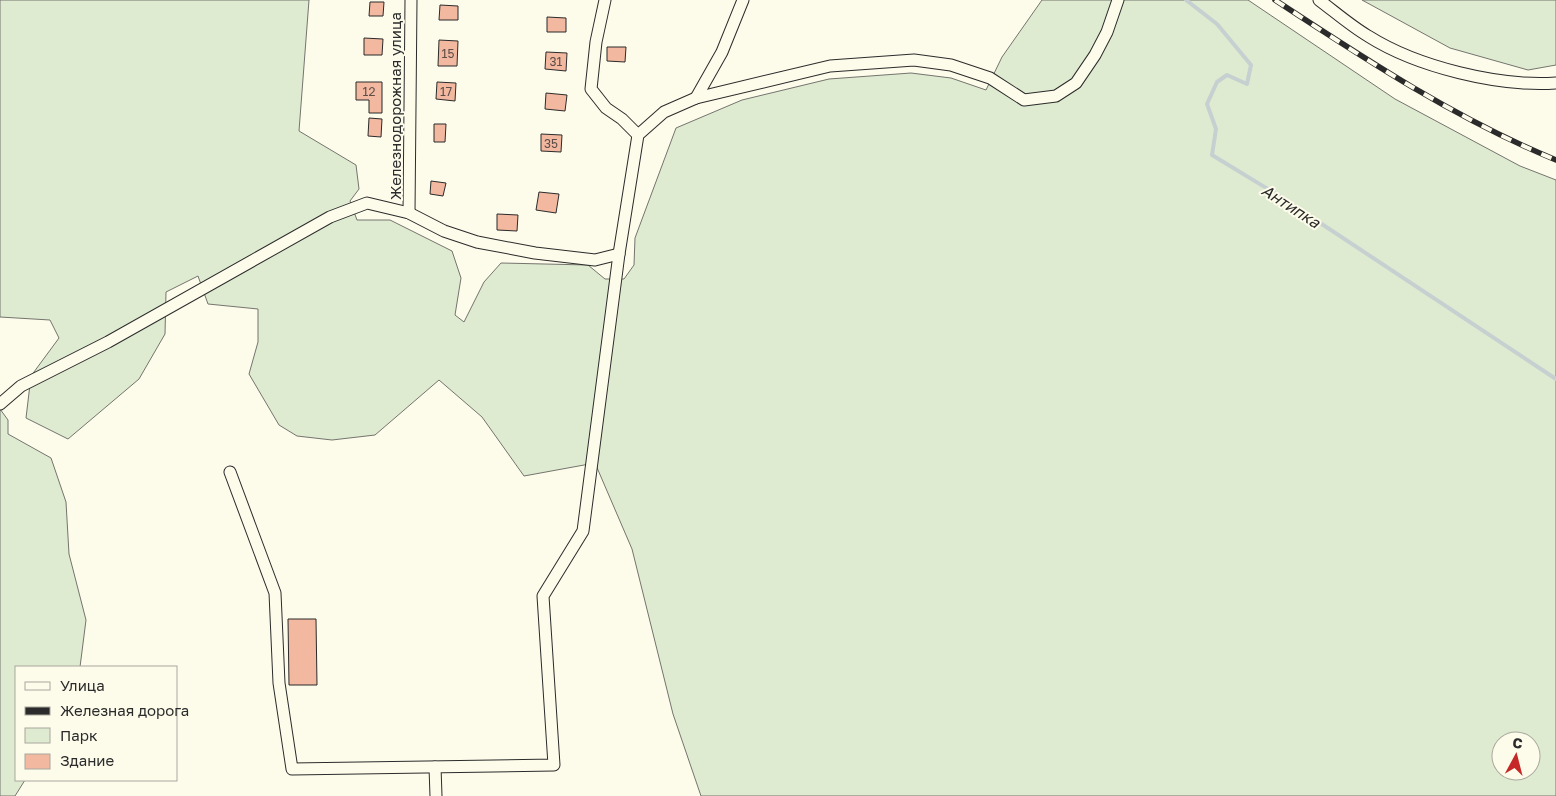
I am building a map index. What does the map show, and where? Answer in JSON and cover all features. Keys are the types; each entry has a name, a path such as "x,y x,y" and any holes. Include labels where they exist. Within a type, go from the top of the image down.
{"street":[{"name":"Железнодорожная улица","path":"409,213 411,0"},
{"path":"605,0 596,42 590,89 606,108 622,119 638,135"},
{"path":"696,98 722,52 743,0"},
{"path":"230,472 275,593 279,683 292,769 554,765 543,596 583,531 619,254 638,135 664,112 696,98 830,66 914,60 951,64 990,78 1024,100 1056,96 1076,83 1095,55 1107,32 1118,0"},
{"path":"1319,0 1369,37 1423,64 1512,81 1556,84"},
{"path":"0,404 21,386 108,342 330,217 367,203 409,213 444,231 477,242 535,253 595,260 619,254"},
{"path":"436,768 436,796"}],"green space":[{"path":"0,0 309,0 299,131 356,165 359,189 350,201 357,220 390,220 452,251 461,278 455,315 464,322 484,282 501,263 588,265 605,279 624,279 634,265 635,238 676,128 742,100 829,79 911,73 951,78 986,90 1002,57 1042,0 1248,0 1395,99 1520,166 1556,180 1556,796 701,796 673,714 632,549 595,463 524,476 482,417 439,380 375,435 332,440 297,436 279,425 249,374 258,342 258,309 208,304 198,276 166,292 165,334 139,379 68,439 26,418 31,376 59,338 50,320 0,317"},
{"path":"1362,0 1556,0 1556,65 1528,70 1450,48"},
{"path":"0,409 8,420 8,434 51,458 66,502 69,554 86,620 80,666 15,666 15,781 24,781 15,796 0,796"}],"building":[{"path":"370,2 384,2 383,16 369,16"},
{"path":"440,5 458,6 458,20 439,20"},
{"path":"547,17 566,18 566,32 547,32"},
{"path":"364,38 383,39 382,55 364,55"},
{"path":"439,40 458,41 457,66 438,66"},
{"path":"607,47 626,47 625,62 607,61"},
{"path":"546,52 567,53 566,71 545,69"},
{"path":"356,82 382,82 382,113 369,113 369,100 356,100"},
{"path":"437,82 456,83 455,101 436,99"},
{"path":"546,93 567,95 565,111 545,109"},
{"path":"369,118 382,119 381,137 368,136"},
{"path":"434,124 446,124 445,142 434,142"},
{"path":"541,134 562,135 561,152 541,151"},
{"path":"431,181 446,183 443,196 430,194"},
{"path":"539,192 559,194 556,213 536,210"},
{"path":"497,214 518,215 517,231 497,230"},
{"path":"288,619 316,619 317,685 289,685"}],"waterway":[{"name":"Антипка","path":"1186,0 1217,24 1251,65 1247,84 1227,75 1217,82 1207,104 1216,129 1212,155 1281,197 1556,379"}],"railway":[{"path":"1275,0 1377,66 1447,107 1519,144 1556,160"}]}
